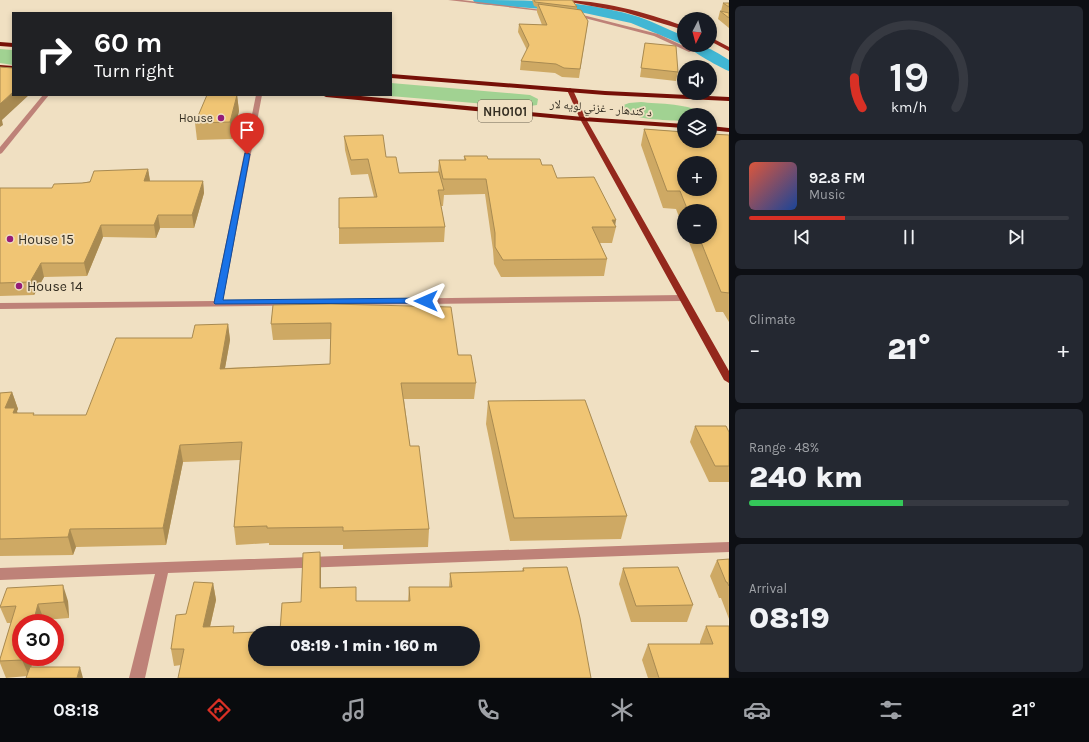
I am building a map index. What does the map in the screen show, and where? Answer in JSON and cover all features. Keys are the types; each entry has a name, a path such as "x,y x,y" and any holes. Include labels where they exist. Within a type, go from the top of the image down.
{"highway":[{"path":"0,44 12,45"},
{"path":"0,67 12,68"},
{"name":"د کندهار - غزني لويه لار","path":"392,76 570,90 729,99"},
{"name":"د کندهار - غزني لويه لار","path":"337,96 583,119 677,126"}],"main road":[{"path":"561,0 618,8 643,14 677,26"},
{"path":"717,43 729,49"},
{"path":"570,90 583,119 729,380"}],"street":[{"path":"450,0 555,11"},
{"path":"563,12 589,16 656,35 677,45"},
{"path":"0,152 45,96"},
{"path":"218,303 259,96"},
{"path":"0,306 682,298"},
{"path":"0,574 729,547"},
{"path":"137,678 163,567"}],"green space":[{"path":"0,49 12,50 12,65 0,63"},
{"path":"392,83 530,95 538,99 537,105 523,107 390,96 392,96"},
{"path":"641,102 692,108 677,108 677,121 658,120 631,115 624,112 620,108 621,106 629,103"}],"building":[{"path":"534,0 572,0 577,7 535,2"},
{"path":"723,3 729,3 729,7"},
{"path":"538,4 581,10 588,21 580,69 564,68 556,64 521,61 529,45 519,24 547,25"},
{"path":"720,11 729,13 729,18"},
{"path":"645,43 676,46 677,72 641,68"},
{"path":"0,67 12,68 12,93 0,104"},
{"path":"207,96 237,96 230,122 195,123"},
{"path":"644,129 677,131 677,148 717,148 717,134 729,135 729,293 721,292 702,244 717,244 717,204 685,204 682,196 717,196 717,156 677,156 677,191 667,191"},
{"path":"383,135 386,157 396,157 399,173 439,172 444,190 438,190 445,227 339,228 339,198 377,197 368,159 351,160 344,136"},
{"path":"464,156 487,156 488,159 540,159 542,165 552,165 557,178 594,177 616,220 612,220 616,227 592,227 607,259 503,260 495,247 495,233 486,179 443,179 439,160 466,160"},
{"path":"148,169 144,181 203,181 192,215 158,215 154,225 101,225 84,263 41,263 30,282 0,283 0,188 52,188 54,184 90,182 94,171"},
{"path":"331,304 451,307 458,355 471,355 476,383 401,383 410,446 419,446 429,529 343,531 343,527 234,527 242,442 180,445 163,528 70,529 68,537 0,539 0,393 12,392 5,408 15,408 13,413 34,413 33,415 86,415 116,338 192,338 195,325 228,324 220,369 330,364 331,323 271,324 273,305"},
{"path":"585,400 627,516 514,518 488,401"},
{"path":"695,426 726,426 729,432 729,466 715,466"},
{"path":"320,552 320,588 356,587 356,601 410,601 409,587 452,587 450,573 524,571 523,568 567,567 580,618 591,678 178,678 184,649 171,649 176,615 186,614 194,582 213,583 203,627 234,626 233,633 248,632 248,666 480,666 480,626 280,626 282,603 301,602 303,553"},
{"path":"729,559 729,586 717,560"},
{"path":"678,567 693,605 636,606 623,568"},
{"path":"63,585 64,602 38,604 35,614 14,614 16,606 0,607 7,588"},
{"path":"12,619 12,660 0,661"},
{"path":"706,626 729,626 729,678 659,678 648,644 713,644"},
{"path":"30,667 80,667 77,678 26,678"}],"waterway":[{"path":"479,0 580,8 635,20 677,38"},
{"path":"706,52 729,67"}],"place":[{"name":"House","path":"221,118"},
{"name":"House 15","path":"10,239"},
{"name":"House 14","path":"19,286"}],"route":[{"path":"247,154 218,303 426,301"}]}
